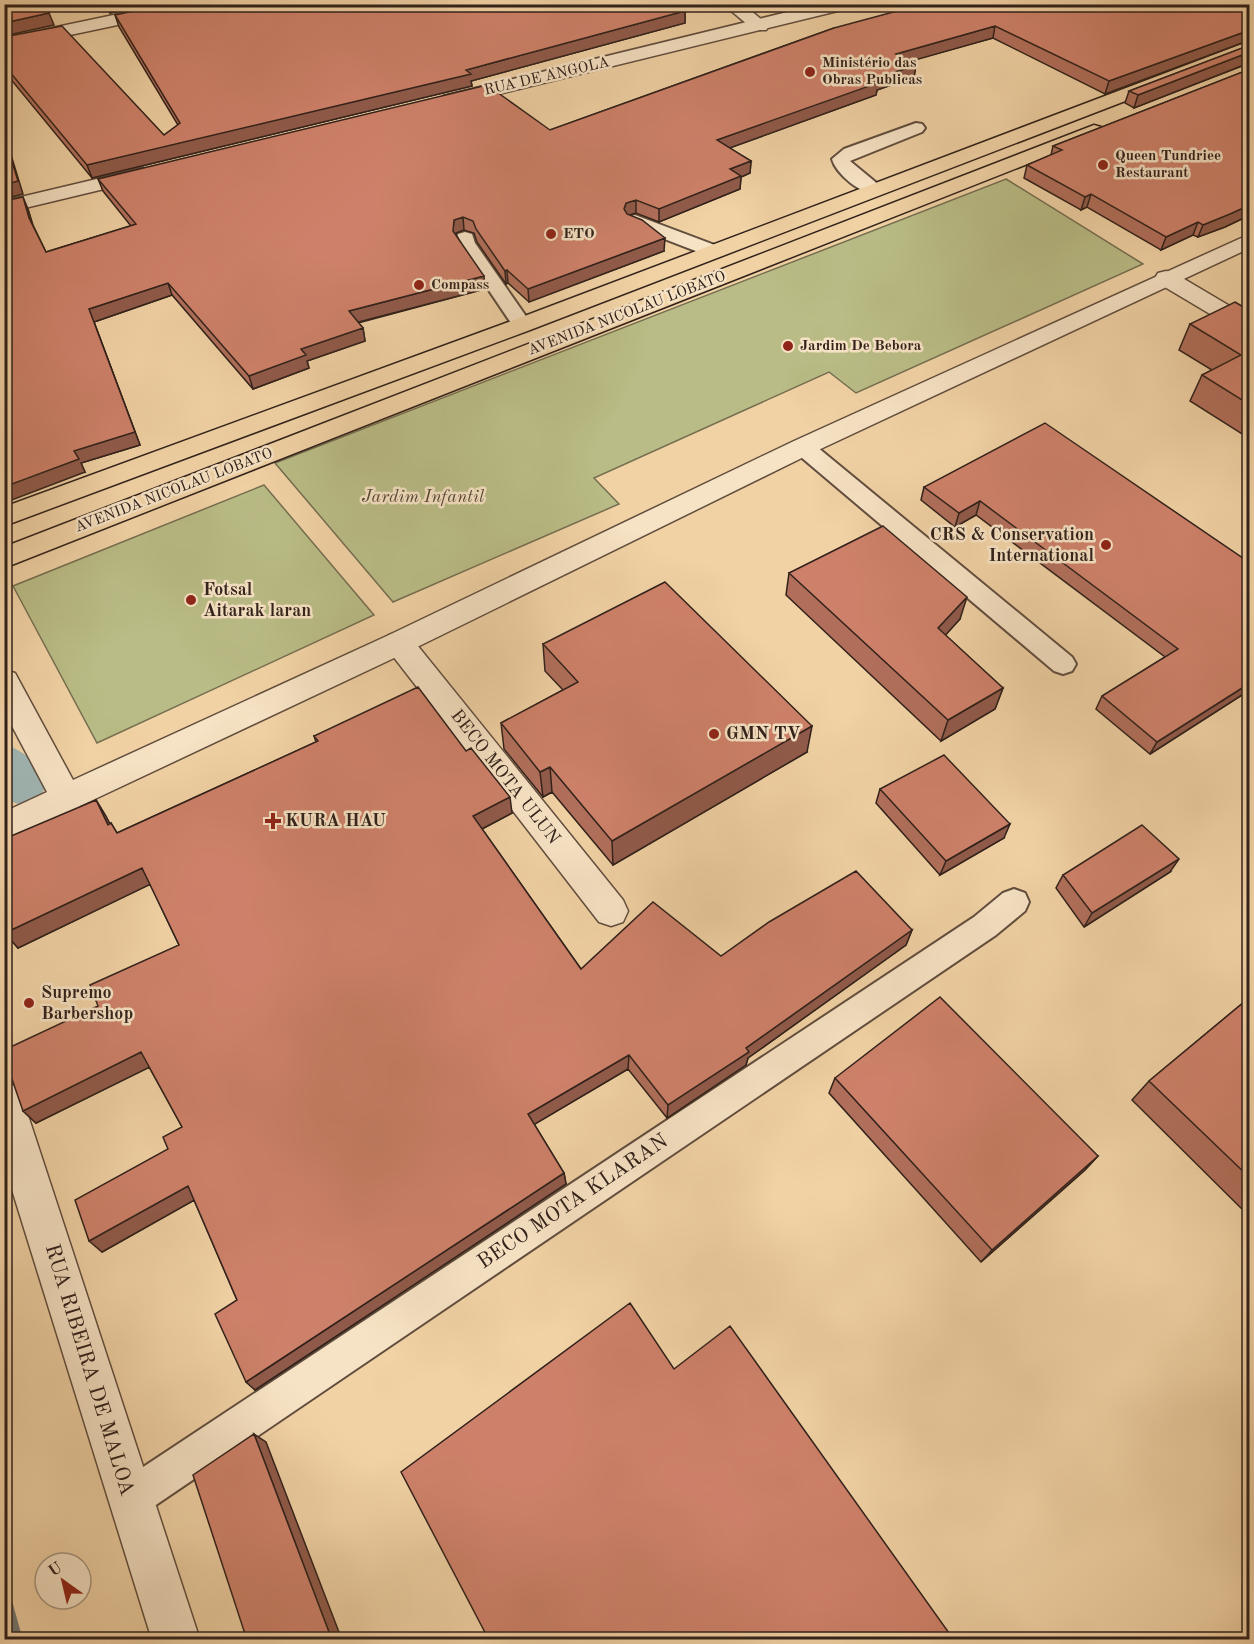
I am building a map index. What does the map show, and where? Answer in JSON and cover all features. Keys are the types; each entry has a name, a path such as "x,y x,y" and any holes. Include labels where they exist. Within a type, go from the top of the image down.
{"main road":[{"name":"AVENIDA NICOLAU LOBATO","path":"4,517 522,325 1250,46"},
{"name":"AVENIDA NICOLAU LOBATO","path":"4,558 1116,123"}],"street":[{"path":"85,4 97,25"},
{"path":"4,44 193,4"},
{"path":"731,4 760,26"},
{"name":"RUA DE ANGOLA","path":"435,104 844,4"},
{"path":"4,207 156,171"},
{"path":"4,827 68,800 399,643 803,447 1250,240"},
{"path":"1166,278 1250,328"},
{"name":"BECO MOTA ULUN","path":"399,643 610,911"},
{"path":"4,681 68,800"},
{"name":"RUA RIBEIRA DE MALOA","path":"4,1100 176,1640"}],"lane":[{"path":"873,189 843,166 841,159 850,153 916,128"},
{"path":"635,221 713,251"},
{"path":"465,238 466,243 522,325"},
{"path":"803,447 1063,664"},
{"name":"BECO MOTA KLARAN","path":"130,1499 985,926 1014,902"}],"green space":[{"name":"Jardim Infantil","path":"1006,179 1143,264 856,393 829,372 594,478 619,504 393,602 275,463"},
{"name":"Fotsal Aitarak laran","path":"264,485 374,615 97,743 13,586"}],"building":[{"path":"4,4 41,4 49,13 4,23"},
{"path":"166,4 676,4 685,11 466,70 471,74 87,165 4,65 4,37 62,26 164,135 180,123 115,15"},
{"path":"923,4 1250,4 1250,30 1109,81 995,26 896,54 916,65 872,80 878,83 717,140 751,161 730,169 741,176 659,209 636,200 626,203 624,209 627,214 642,220 665,238 528,289 507,270 505,271 473,221 463,217 454,220 453,231 484,276 349,311 363,328 301,349 306,355 249,376 168,283 89,309 135,432 74,451 79,459 4,487 4,439 12,437 4,425 4,201 23,197 29,218 46,252 136,224 98,179 487,85 550,130 834,28"},
{"path":"1250,45 1250,52 1138,95 1129,91"},
{"path":"1250,69 1248,84 1250,83 1250,205 1230,214 1203,225 1198,222 1166,237 1091,194 1085,197 1027,165 1062,150 1053,146"},
{"path":"4,136 18,181 4,185"},
{"path":"1235,302 1250,311 1250,405 1202,375 1241,355 1190,324"},
{"path":"1045,423 1250,563 1250,683 1157,742 1102,696 1178,649 980,501 959,513 924,487"},
{"path":"883,526 967,597 938,628 1003,688 948,720 789,573"},
{"name":"GMN TV","path":"665,582 812,726 612,841 550,767 540,772 501,723 578,682 543,644"},
{"path":"418,687 466,751 471,748 510,797 473,816 581,969 653,902 721,956 769,922 856,871 912,930 746,1048 749,1052 668,1105 629,1055 528,1114 564,1173 246,1382 215,1314 237,1300 188,1186 89,1241 75,1200 168,1149 163,1137 182,1127 141,1052 23,1111 4,1056 4,1050 98,1006 90,985 179,945 142,868 5,933 4,839 96,800 108,825 111,823 117,833 318,741 314,736"},
{"path":"944,755 1010,824 946,861 880,789"},
{"path":"1142,825 1179,859 1092,913 1063,875"},
{"path":"940,997 1098,1156 992,1250 835,1078"},
{"path":"1250,997 1250,1178 1149,1081"},
{"path":"630,1303 674,1369 730,1326 954,1640 489,1640 401,1472"},
{"path":"254,1434 332,1640 247,1640 193,1475"}],"waterway":[{"path":"4,764 21,784"},
{"path":"4,1609 12,1640"}],"place":[{"name":"Ministério das Obras Publicas","path":"810,72"},
{"name":"Queen Tundriee Restaurant","path":"1103,165"},
{"name":"ETO","path":"551,234"},
{"name":"Compass","path":"419,285"},
{"name":"Jardim De Bebora","path":"788,346"},
{"name":"CRS & Conservation International","path":"1106,545"},
{"name":"Fotsal Aitarak laran","path":"191,600"},
{"name":"GMN TV","path":"714,734"},
{"name":"KURA HAU","path":"273,821"},
{"name":"Supremo Barbershop","path":"29,1003"}]}
